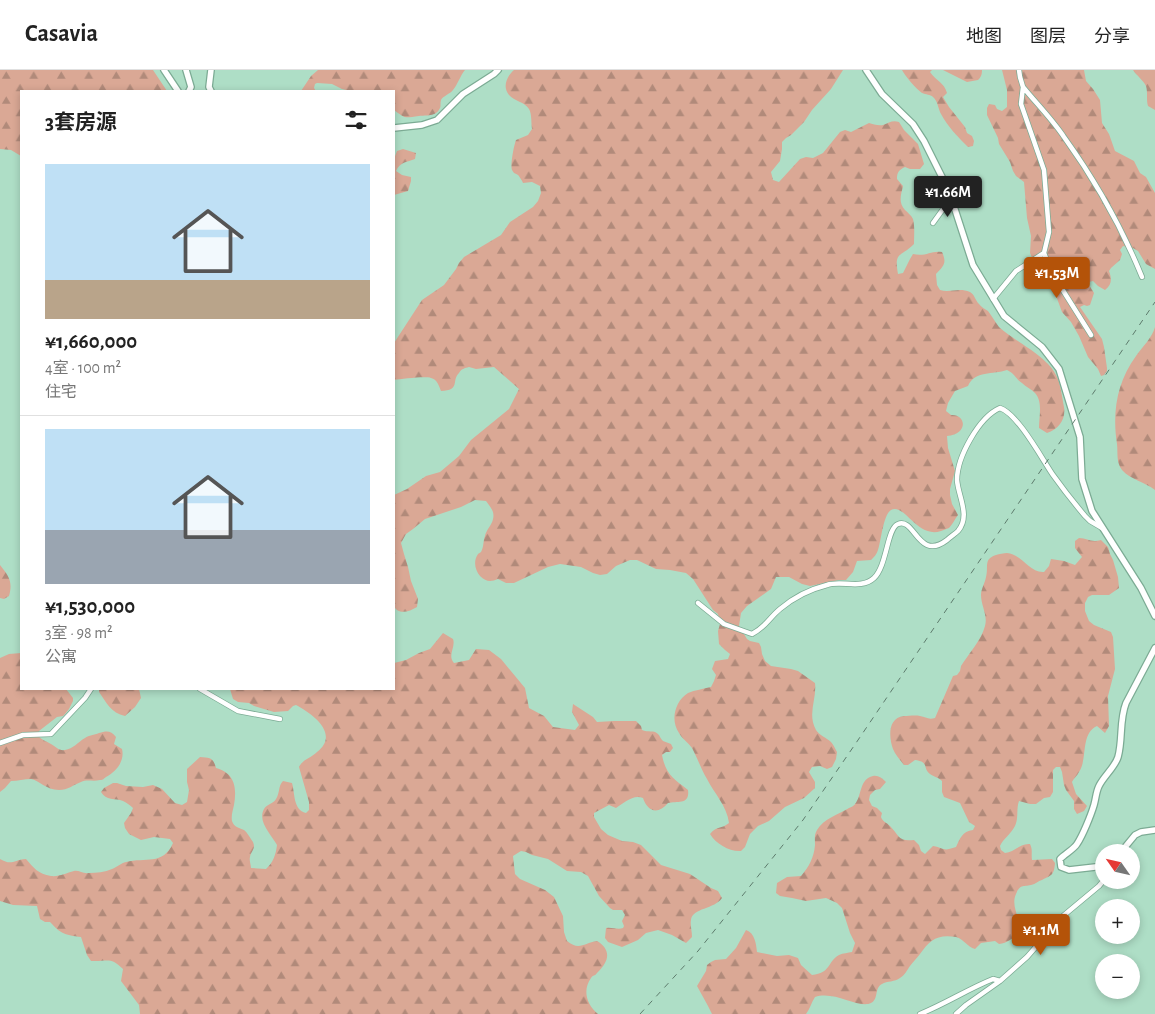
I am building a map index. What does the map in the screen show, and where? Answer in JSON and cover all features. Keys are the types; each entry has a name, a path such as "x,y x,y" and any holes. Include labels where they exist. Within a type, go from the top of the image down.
{"street":[{"path":"164,70 177,90"},
{"path":"186,70 191,87 190,90"},
{"path":"210,90 209,87 211,70"},
{"path":"395,128 422,125 437,120 463,94 498,70"},
{"path":"866,70 882,94 913,124 924,141 952,201 973,265 1004,316 1042,347 1060,369 1080,437 1082,479 1092,511 1141,588 1155,616"},
{"path":"1019,70 1023,87 1022,104 1044,170 1049,232 1044,252 1052,273 1091,335"},
{"path":"1023,87 1063,135 1077,156 1107,206 1142,277"},
{"path":"933,223 946,205 952,201"},
{"path":"993,299 1016,271 1044,252"},
{"path":"698,603 724,624 752,634 761,629 786,604 808,592 828,584 862,584 868,583 875,578 885,560 891,532 900,523 906,524 924,543 931,547 939,546 959,530 964,521 957,478 963,453 979,427 995,410 1000,408 1010,414 1025,433 1054,477 1085,516 1103,529"},
{"path":"1095,867 1069,870 1061,867 1060,859 1066,852 1076,846 1094,805 1096,792 1117,760 1120,749 1123,712 1126,703 1155,648"},
{"path":"0,743 23,735 51,734 90,690"},
{"path":"202,690 238,711 280,719"},
{"path":"1128,844 1135,835 1155,830"},
{"path":"956,1014 1000,981 1027,957 1063,916 1095,889"},
{"path":"920,1014 975,986 993,979 1000,981"}],"green space":[{"path":"0,70 153,70 166,90 20,90 20,155 11,150 0,149"},
{"path":"318,70 465,70 453,90 443,97 440,108 436,113 408,117 395,111 395,90 346,90 332,84 317,83 314,88 315,90 302,90 311,76"},
{"path":"514,70 843,70 831,89 804,122 782,142 780,161 771,172 773,180 779,182 800,159 806,157 813,158 823,153 840,132 845,130 851,132 869,123 881,125 899,122 918,144 924,164 920,169 905,167 897,175 897,179 903,186 901,204 913,219 914,225 914,244 899,256 897,262 898,274 903,273 913,254 921,255 942,252 944,264 936,274 937,285 940,290 962,290 972,293 999,327 1039,356 1053,369 1060,384 1064,416 1058,426 1047,433 1039,428 1040,405 1037,397 1007,370 975,377 968,386 955,391 946,411 960,418 963,425 959,432 947,436 948,448 955,471 950,495 958,515 949,528 933,532 925,530 901,511 891,510 886,517 878,551 871,560 857,561 853,572 846,580 810,586 789,577 776,577 771,589 747,606 741,613 739,626 747,639 759,643 765,661 771,666 798,671 815,683 812,712 813,724 817,732 833,744 837,752 832,767 827,769 820,766 812,767 809,772 815,782 815,788 804,798 785,807 769,821 758,826 750,834 745,847 741,851 724,847 710,834 729,823 728,817 692,748 676,728 674,717 680,701 688,693 711,687 716,675 712,669 715,661 728,659 730,654 719,644 718,631 720,624 718,614 713,610 693,579 686,573 656,569 637,560 630,560 616,566 607,574 600,575 581,567 560,564 548,567 514,583 506,583 498,579 486,580 478,574 475,562 476,557 482,550 493,514 486,501 475,500 461,507 425,519 406,534 401,543 418,599 417,607 404,612 398,611 395,608 395,495 426,476 440,472 459,456 471,440 509,409 519,389 494,367 476,369 469,367 463,369 457,376 451,389 441,391 436,381 428,377 395,380 395,341 422,300 444,285 464,257 501,235 510,222 533,207 541,193 540,186 532,182 523,183 512,170 512,155 516,140 528,135 532,129 529,109 511,97 507,92 506,85 509,75"},
{"path":"902,70 932,70 930,72 946,89 947,93 943,97 949,107 965,127 967,133 972,136 973,146 968,147 957,136 944,119 935,99 931,95 923,94"},
{"path":"943,70 982,70 978,80 967,82"},
{"path":"1002,70 1084,70 1086,81 1100,100 1102,123 1109,134 1115,151 1134,161 1140,173 1146,177 1155,193 1155,269 1146,264 1138,251 1123,246 1120,250 1122,254 1120,260 1109,271 1111,279 1109,286 1105,290 1093,281 1089,282 1094,293 1090,305 1080,307 1102,339 1107,371 1101,376 1088,357 1071,322 1062,312 1055,293 1040,276 1030,253 1031,236 1027,218 1024,182 1013,171 987,115 989,104 995,105 997,109 1002,111 1007,107 1007,90"},
{"path":"1133,70 1155,70 1155,110 1148,106 1146,86"},
{"path":"403,149 416,153 415,159 402,164 396,171 411,177 408,191 395,195 395,156 397,151"},
{"path":"1155,327 1155,490 1130,476 1120,467 1115,420 1120,387 1124,376 1150,338"},
{"path":"1079,538 1094,541 1101,540 1108,547 1118,577 1119,588 1109,595 1092,595 1088,597 1085,603 1085,611 1089,621 1111,632 1113,637 1115,669 1108,696 1109,726 1105,733 1097,726 1088,735 1082,767 1072,782 1076,794 1087,806 1084,811 1077,814 1074,809 1074,801 1066,790 1060,767 1056,767 1053,770 1053,792 1050,797 1044,798 1036,804 1019,801 1015,826 1001,843 1001,850 1005,853 1030,844 1032,860 1052,859 1055,863 1054,870 1050,876 1033,885 1022,886 1017,891 1014,904 1019,922 1019,932 1005,943 999,944 995,941 981,943 975,949 956,937 939,937 927,945 902,977 880,986 875,999 871,1003 860,1004 838,997 822,995 815,997 806,1014 712,1014 697,986 706,971 707,965 715,960 726,959 736,948 746,930 753,936 757,952 777,956 789,955 798,958 801,965 812,975 826,970 839,955 852,952 855,943 842,908 837,903 826,898 806,901 780,896 776,893 777,883 787,877 801,876 804,873 814,854 817,830 827,820 855,804 863,784 868,778 877,776 886,782 880,789 875,790 870,795 869,800 872,806 882,813 881,817 883,820 899,837 905,840 914,840 925,854 933,846 946,849 956,847 964,834 973,830 975,826 969,822 960,803 944,797 942,781 928,772 923,762 915,760 908,765 904,765 899,759 892,745 890,734 892,724 898,718 904,716 935,718 953,676 957,675 960,671 961,666 978,642 985,626 986,618 981,593 989,559 996,555 1013,554 1039,572 1044,572 1049,566 1051,559 1075,565 1082,557 1075,548 1075,541"},
{"path":"0,565 8,576 10,583 9,596 4,599 0,598"},
{"path":"443,633 453,639 451,657 454,663 469,660 476,649 489,650 501,659 525,688 529,708 544,716 553,727 575,730 579,725 572,712 573,704 593,717 597,722 636,721 642,730 657,733 663,741 671,744 673,748 670,752 662,755 668,772 688,790 685,800 668,803 661,809 654,810 648,807 643,798 636,797 616,808 609,805 594,813 594,817 601,829 608,835 622,841 641,845 661,865 690,874 718,891 722,898 719,902 692,916 692,937 686,943 658,930 646,933 638,940 622,947 608,942 605,938 606,928 623,928 622,921 625,915 622,910 610,908 599,896 588,876 581,872 567,871 548,859 526,852 521,851 513,856 515,874 520,879 545,890 554,897 563,916 564,932 567,941 575,946 582,946 597,941 605,948 607,956 604,965 591,978 586,993 591,1006 598,1014 140,1014 139,1005 121,981 123,969 119,965 108,960 91,961 81,937 64,933 50,922 40,919 37,906 13,905 0,901 0,859 10,862 26,859 39,872 54,876 74,871 87,873 103,872 122,863 159,858 164,855 173,843 170,839 154,837 141,840 129,834 124,823 133,808 123,801 105,797 101,792 113,783 143,787 153,785 162,789 175,803 182,805 187,802 189,790 187,769 200,757 211,759 216,768 231,777 235,787 232,821 235,826 245,831 254,844 250,858 251,868 266,869 274,858 277,845 262,819 264,809 276,799 283,781 292,783 295,801 299,808 306,813 309,810 309,802 299,767 323,745 326,738 325,732 322,725 316,719 296,705 288,711 274,712 249,703 238,702 233,699 230,690 395,690 395,663 430,649"},
{"path":"20,653 20,690 67,690 73,698 69,709 63,716 57,717 39,731 38,736 63,750 71,748 88,736 110,732 116,737 114,744 122,749 123,753 121,762 113,772 103,779 83,781 62,790 54,790 31,779 11,781 0,792 0,658 9,654"},
{"path":"99,690 139,690 141,698 125,716 120,715 109,707"}],"railway":[{"path":"640,1014 698,951 803,820 1155,302"}]}
